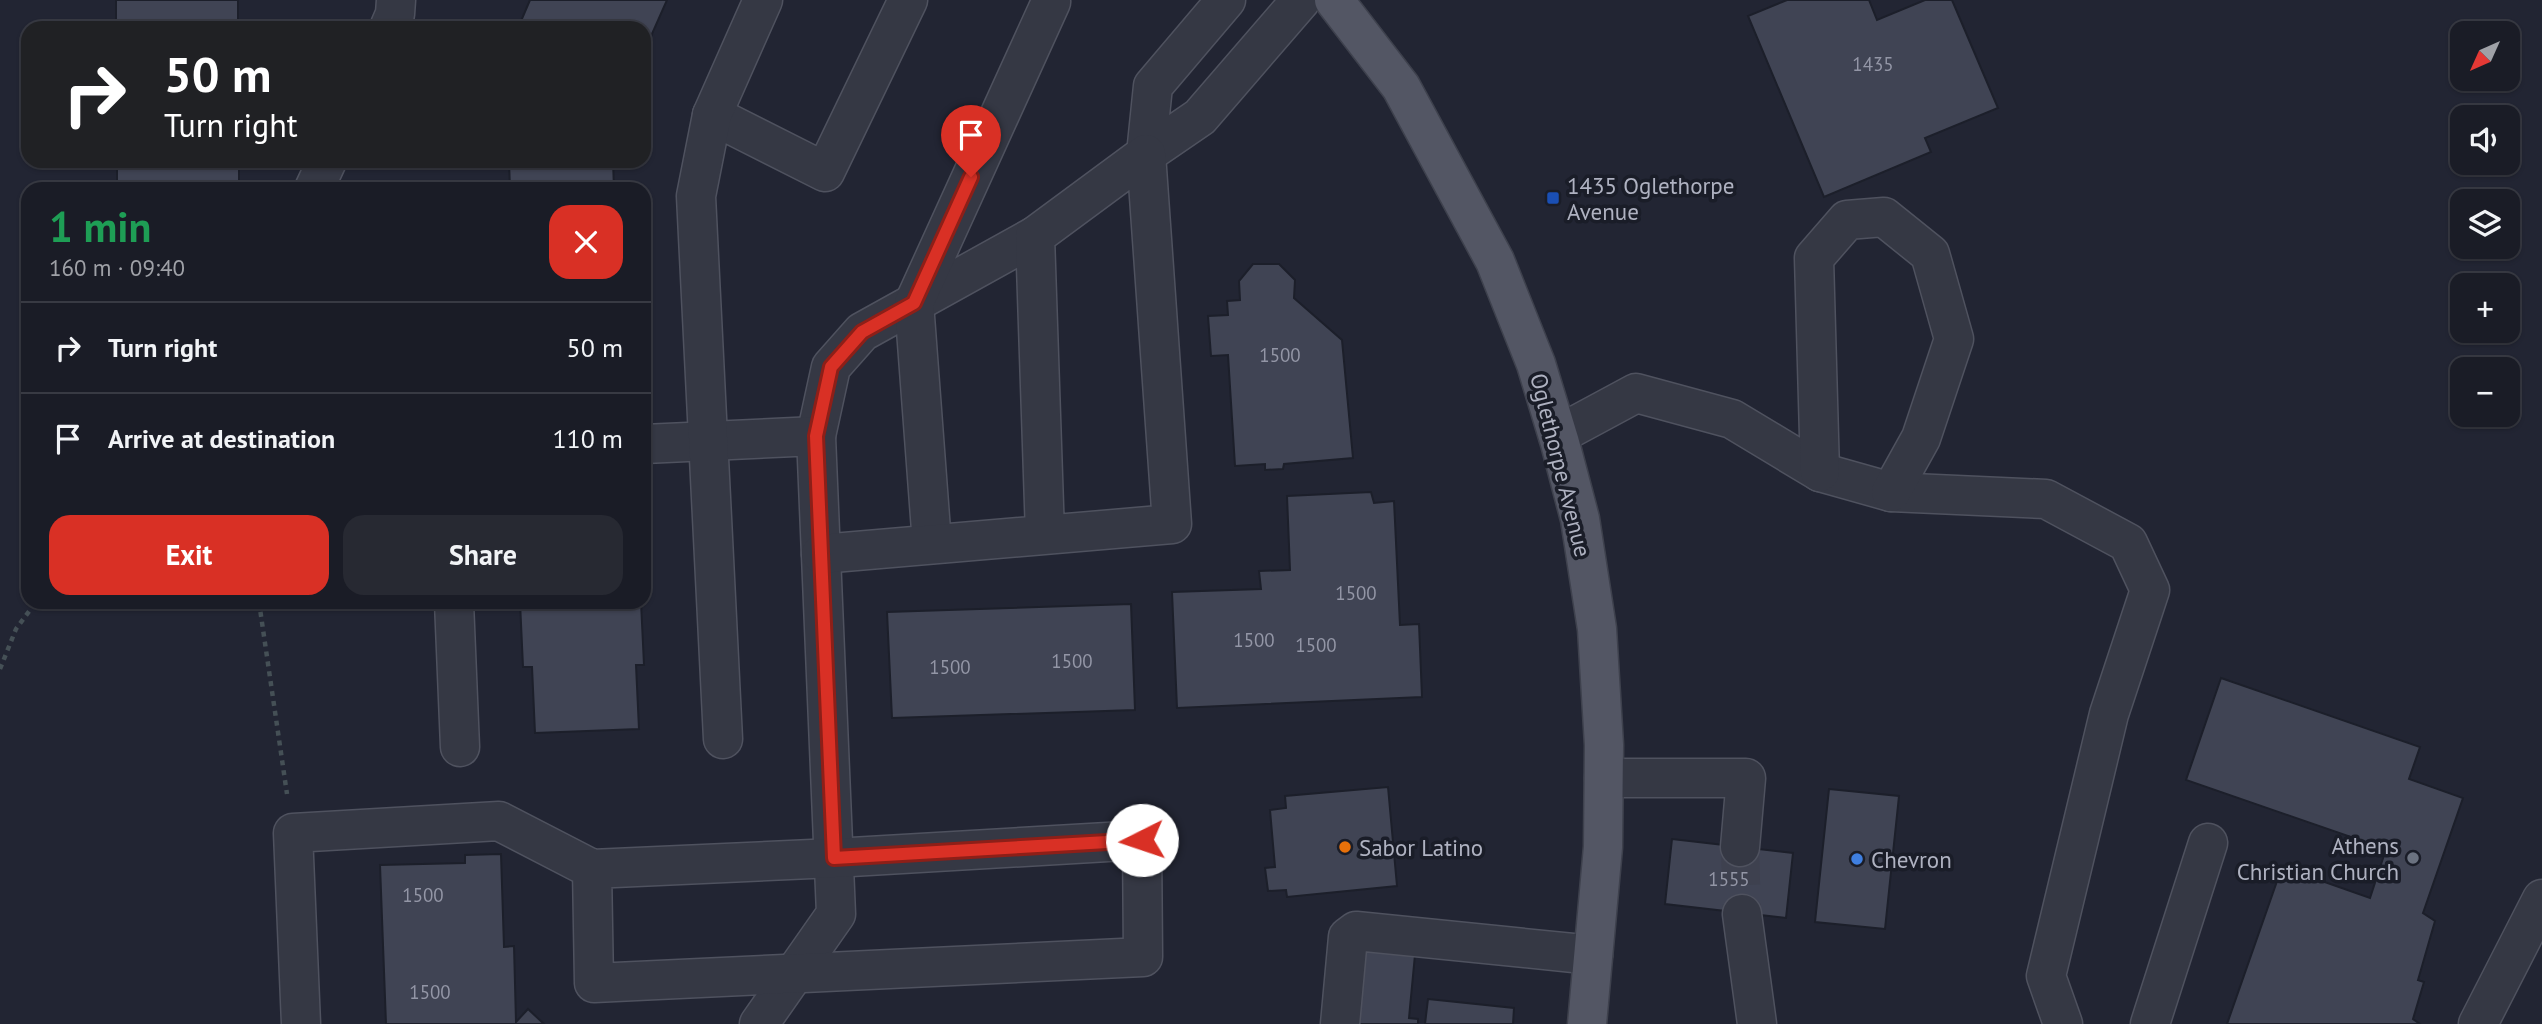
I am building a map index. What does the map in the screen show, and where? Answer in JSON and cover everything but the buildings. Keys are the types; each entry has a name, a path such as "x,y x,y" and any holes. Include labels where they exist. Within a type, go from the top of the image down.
{"main road":[{"name":"Oglethorpe Avenue","path":"1334,0 1401,87 1495,261 1536,364 1580,519 1597,629 1604,745 1603,847 1587,1024"}],"lane":[{"path":"392,21 396,0"},
{"path":"723,739 696,196 712,116 763,0"},
{"path":"712,116 825,172 908,0"},
{"path":"932,544 914,303 1052,2 1050,0"},
{"path":"821,554 1172,524 1146,154 1153,86 1226,0"},
{"path":"759,1024 836,914 816,436 831,367 862,332 1035,236 1200,117 1301,0"},
{"path":"1820,472 1814,258 1847,220 1884,216 1930,254 1954,340 1921,438 1891,492"},
{"path":"1035,236 1045,536"},
{"path":"1558,435 1636,393 1732,419 1820,472 1891,492 2046,499 2128,543 2150,590 2109,714 2046,976 2063,1024"},
{"path":"651,444 816,436"},
{"path":"454,609 460,747"},
{"path":"1604,778 1746,778 1740,848"},
{"path":"301,1024 293,833 499,821 592,869 1142,840 1143,957 594,983 592,869"},
{"path":"2150,1024 2208,843"},
{"path":"2478,1024 2542,899"},
{"path":"1742,914 1757,1024"},
{"path":"1340,1024 1348,937 1356,931 1593,955"}],"path":[{"path":"0,669 16,629 31,609"},
{"path":"261,609 293,833"}],"tunnel":[{"path":"1740,847 1742,914"}],"place":[{"name":"1435 Oglethorpe Avenue","path":"1553,198"},
{"name":"Sabor Latino","path":"1345,847"},
{"name":"Athens Christian Church","path":"2413,858"},
{"name":"Chevron","path":"1857,859"}],"route":[{"path":"971,177 914,303 862,332 831,367 816,436 834,858 1142,840"}]}
